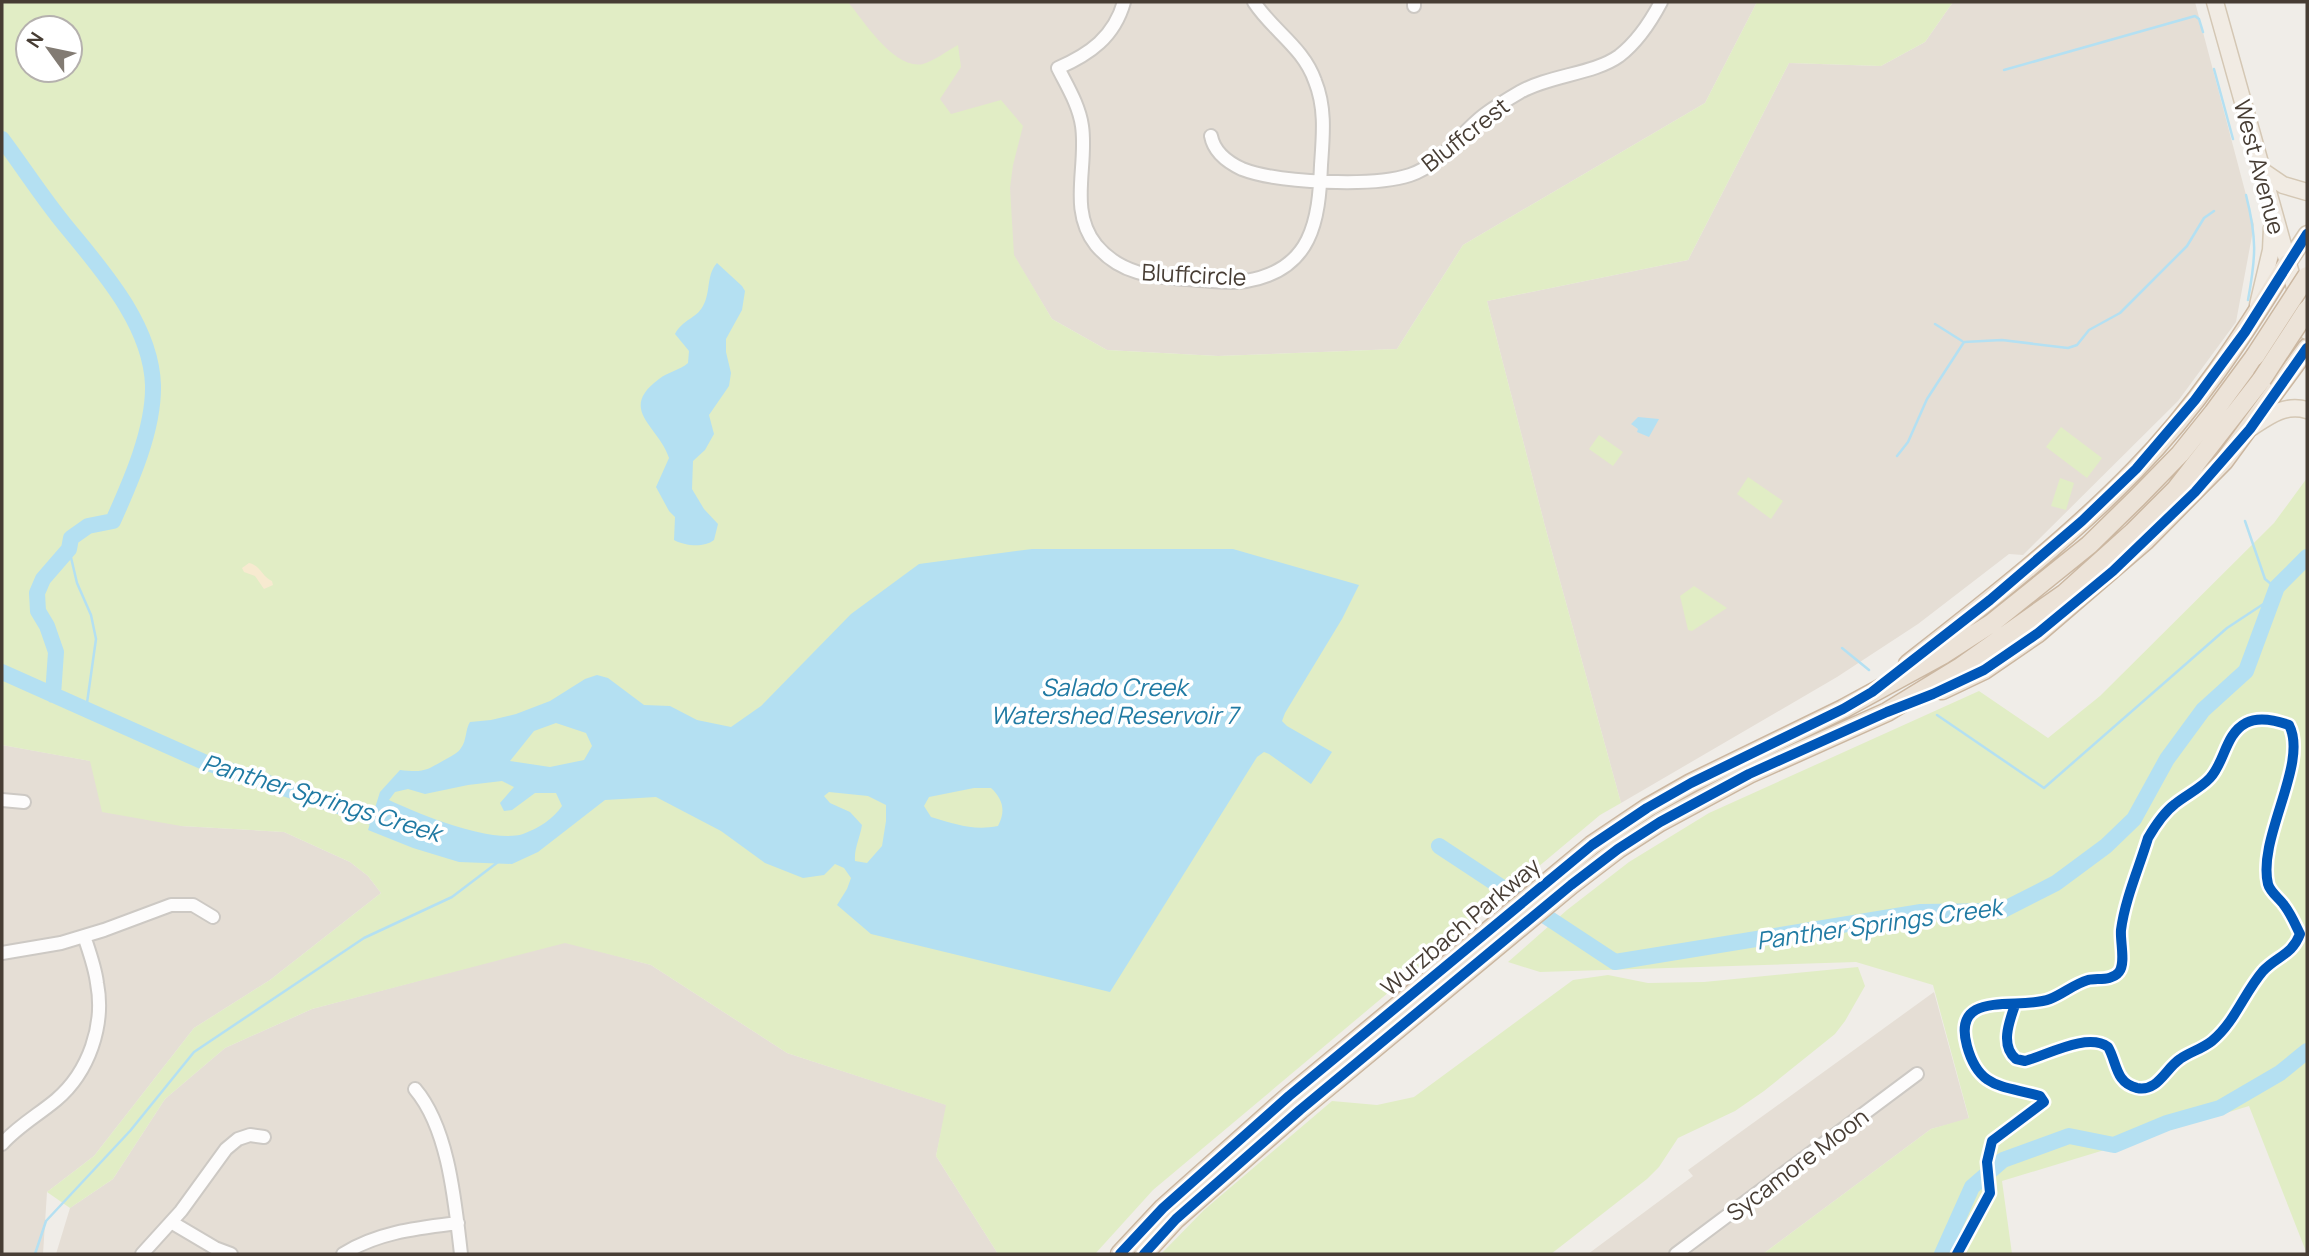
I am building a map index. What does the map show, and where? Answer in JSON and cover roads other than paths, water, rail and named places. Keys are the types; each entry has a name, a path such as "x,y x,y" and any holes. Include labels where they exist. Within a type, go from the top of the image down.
{"highway":[{"path":"1872,692 1990,600 2082,521 2136,469 2195,400 2250,325 2287,264"},
{"name":"Wurzbach Parkway","path":"1120,1254 1163,1208 1279,1104 1591,845 1647,808 1721,768 1843,709 1944,654 1992,623 2089,545 2180,454 2213,414 2307,276"},
{"name":"Wurzbach Parkway","path":"1144,1254 1176,1219 1300,1110 1618,849 1749,774 1886,712 1959,668 2065,593 2176,489 2262,379 2307,310"},
{"path":"2250,325 2271,332 2284,353 2286,365 2283,384"},
{"path":"1886,712 1984,670 2038,633 2113,571 2179,509 2224,461 2307,348"}],"main road":[{"name":"West Avenue","path":"2215,2 2307,331"},
{"path":"2261,170 2283,185 2307,192"},
{"path":"2250,325 2264,285 2273,215"},
{"path":"2287,264 2307,234"},
{"path":"2250,429 2273,412 2284,408 2307,410"}],"street":[{"name":"Bluffcircle","path":"1124,2 1118,19 1107,36 1094,49 1058,68 1076,103 1082,122 1084,139 1081,213 1094,243 1104,254 1127,270 1155,277 1230,281 1264,276 1292,260 1307,242 1317,218 1321,181 1323,116 1315,79 1296,47 1266,18 1254,2"},
{"name":"Bluffcrest","path":"1211,136 1212,144 1220,154 1245,170 1269,176 1321,181 1389,180 1419,172 1437,160 1483,115 1519,92 1552,78 1604,65 1618,57 1630,46 1661,2"},
{"path":"2,800 24,802"},
{"path":"2,953 61,943 171,905 193,905 213,917"},
{"path":"2,1144 64,1092 81,1071 92,1047 98,1021 99,995 84,936"},
{"name":"Sycamore Moon","path":"1676,1254 1917,1073"},
{"path":"415,1089 429,1109 438,1132 448,1169 461,1254"},
{"path":"142,1254 198,1189 226,1149 238,1139 250,1135 264,1137"},
{"path":"170,1222 194,1237 231,1254"},
{"path":"343,1254 368,1241 395,1232 458,1223"}],"water":[{"path":"717,263 745,291 742,310 726,339 731,373 729,386 709,415 714,434 705,450 693,461 692,489 704,509 718,524 714,540 710,543 683,544 674,540 675,517 656,487 669,458 644,418 641,400 659,379 688,363 689,351 675,334 703,306 711,273"},
{"path":"1638,417 1659,419 1649,437 1637,432 1638,429 1631,424"},
{"name":"Salado Creek Watershed Reservoir 7","path":"1032,549 1233,549 1359,585 1282,721 1332,752 1311,784 1269,754 1264,752 1257,757 1110,992 871,934 837,905 851,878 844,868 835,864 824,875 803,878 765,863 721,831 656,797 605,800 538,852 512,864 459,862 368,830 380,792 400,770 425,770 455,754 463,745 470,722 516,714 550,701 585,679 597,675 608,678 644,705 670,706 697,720 731,727 761,706 851,614 919,564","holes":["556,723 586,733 592,746 584,760 550,767 510,761 534,731","502,781 514,787 500,803 504,811 512,810 535,793 556,793 562,806 540,826 523,834 509,836 455,826 389,800 395,792 408,789 425,794","974,788 991,788 998,796 1002,815 998,826 964,826 931,817 924,806 929,797","829,792 868,796 886,805 882,846 867,863 855,861 862,825 850,812 830,803 824,796"]}],"waterway":[{"path":"2004,70 2195,16 2199,19 2203,32"},
{"path":"2214,69 2233,139"},
{"name":"Panther Springs Creek","path":"2,139 48,204 122,299 143,340 153,385 146,437 113,521 88,526 71,538 69,549 43,579 37,593 38,611 47,626 56,652 53,695"},
{"path":"2246,195 2254,247 2248,300"},
{"path":"1897,456 1908,442 1927,399 1964,342 2002,340 2068,348 2077,345 2089,330 2120,313 2187,246 2204,218 2214,211"},
{"path":"1935,324 1962,341"},
{"path":"2245,521 2265,579 2276,588"},
{"name":"Panther Springs Creek","path":"69,549 77,583 91,615 96,639 86,710"},
{"name":"Panther Springs Creek","path":"1439,846 1615,962 1921,912 2001,911 2056,883 2106,846 2134,819 2167,759 2203,710 2246,671 2277,587 2307,557"},
{"path":"1937,715 2044,788 2227,628 2271,599"},
{"path":"1842,648 1869,670"},
{"name":"Panther Springs Creek","path":"2,672 204,762 390,823"},
{"path":"35,1254 46,1221 130,1131 194,1052 364,938 452,897 498,862"},
{"path":"1942,1254 1972,1187 2003,1160 2069,1136 2114,1145 2167,1123 2220,1108 2280,1073 2307,1051"}]}
